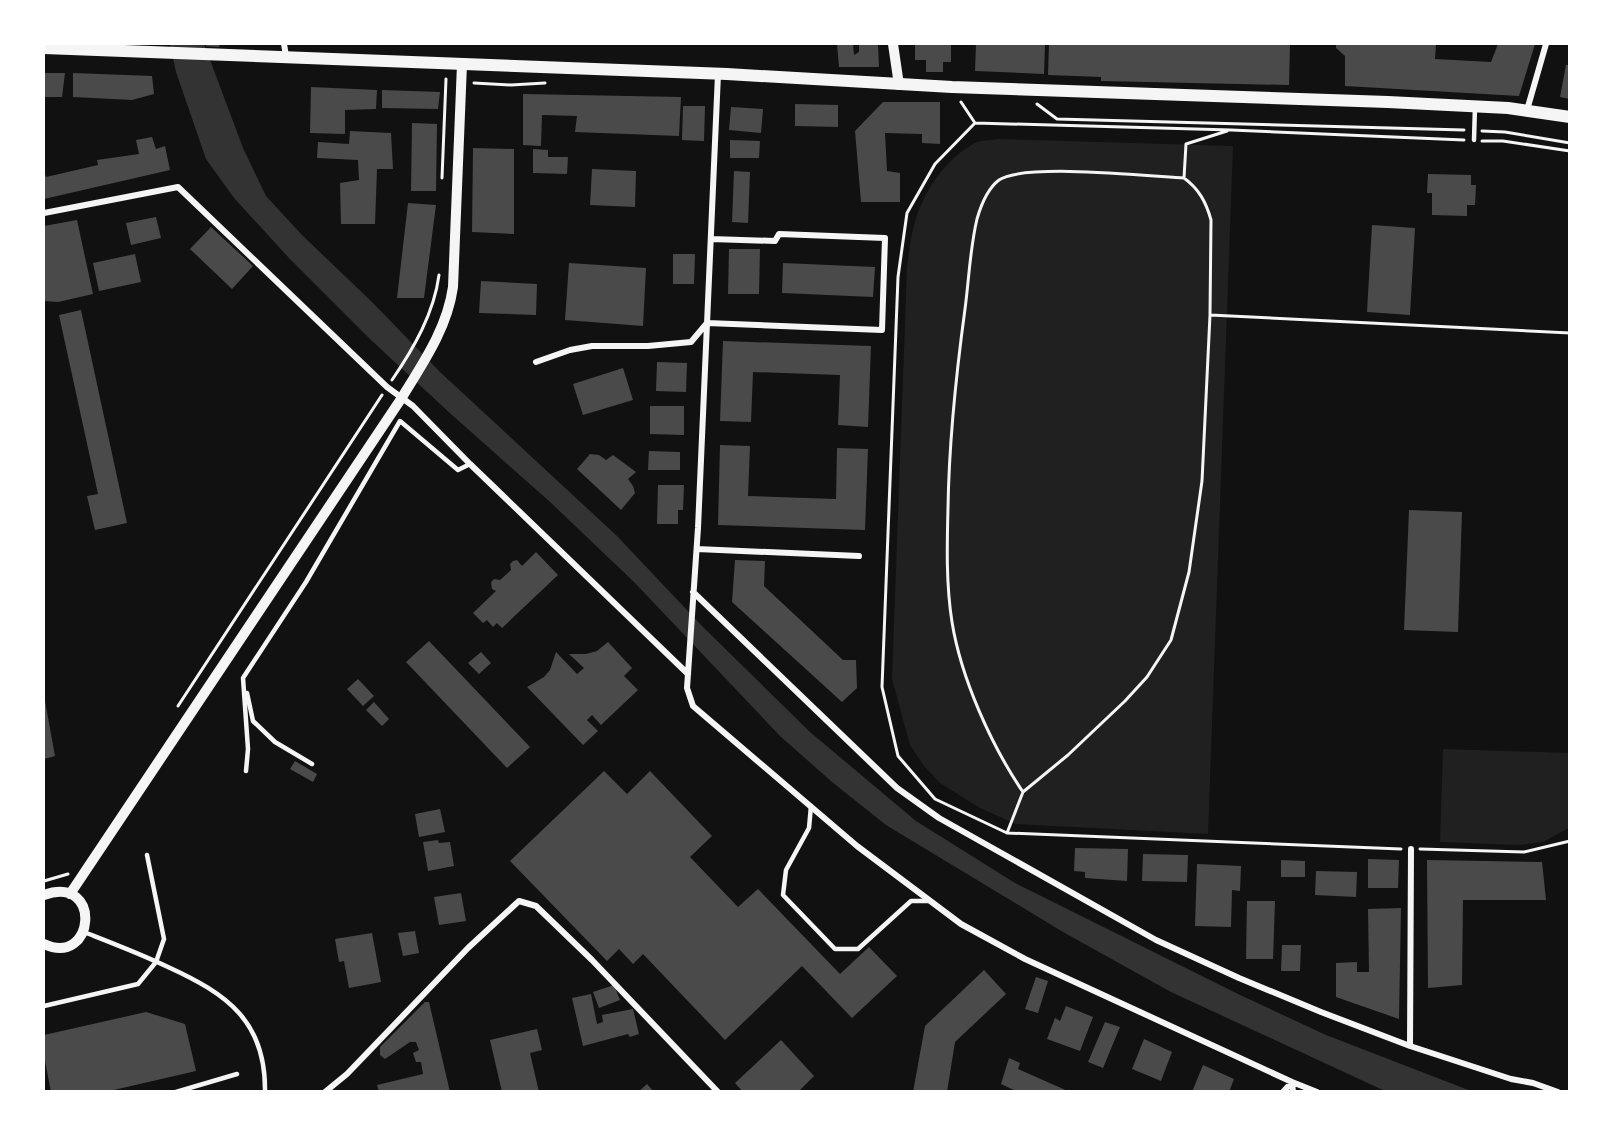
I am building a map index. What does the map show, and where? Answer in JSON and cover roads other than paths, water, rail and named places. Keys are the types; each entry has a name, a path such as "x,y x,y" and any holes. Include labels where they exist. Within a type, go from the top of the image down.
{"main road":[{"path":"44,48 228,54 285,50 462,64 718,74 899,85 1475,106 1527,110 1569,117"}],"street":[{"path":"893,44 899,85"},
{"path":"1527,110 1546,44"},
{"path":"70,894 401,399 432,348 451,303 453,287 462,64"},
{"path":"718,74 697,549 687,688 693,706 857,846 961,924 1025,959 1317,1092"},
{"path":"44,213 178,187 387,387 413,406 688,674"},
{"path":"707,323 882,330 885,238 779,234 775,241 711,239"},
{"path":"536,362 570,350 592,346 648,346 691,342 707,323"},
{"path":"697,549 858,556"},
{"path":"693,592 897,788 939,818 1156,940 1321,1012 1410,1046 1558,1092"},
{"path":"1410,1046 1411,849"},
{"path":"44,895 61,891 70,894 83,906 86,914 84,932 79,939 63,948 44,944"},
{"path":"325,1092 347,1074 468,948 519,901 536,906 718,1092"},
{"path":"1283,1092 1292,1082"},
{"path":"1292,1082 1293,1092"}],"lane":[{"path":"1474,140 1475,106"},
{"path":"246,771 249,749 243,678 306,582 400,421 458,470 470,464"},
{"path":"243,678 253,721 275,742 312,764"},
{"path":"811,806 809,828 786,870 783,895 835,949 858,949 911,901 928,901"},
{"path":"44,1006 138,984 156,962 164,939 147,855"},
{"path":"84,932 204,984 224,997 243,1017 259,1044 265,1076 265,1092"},
{"path":"176,1092 237,1074"}]}
